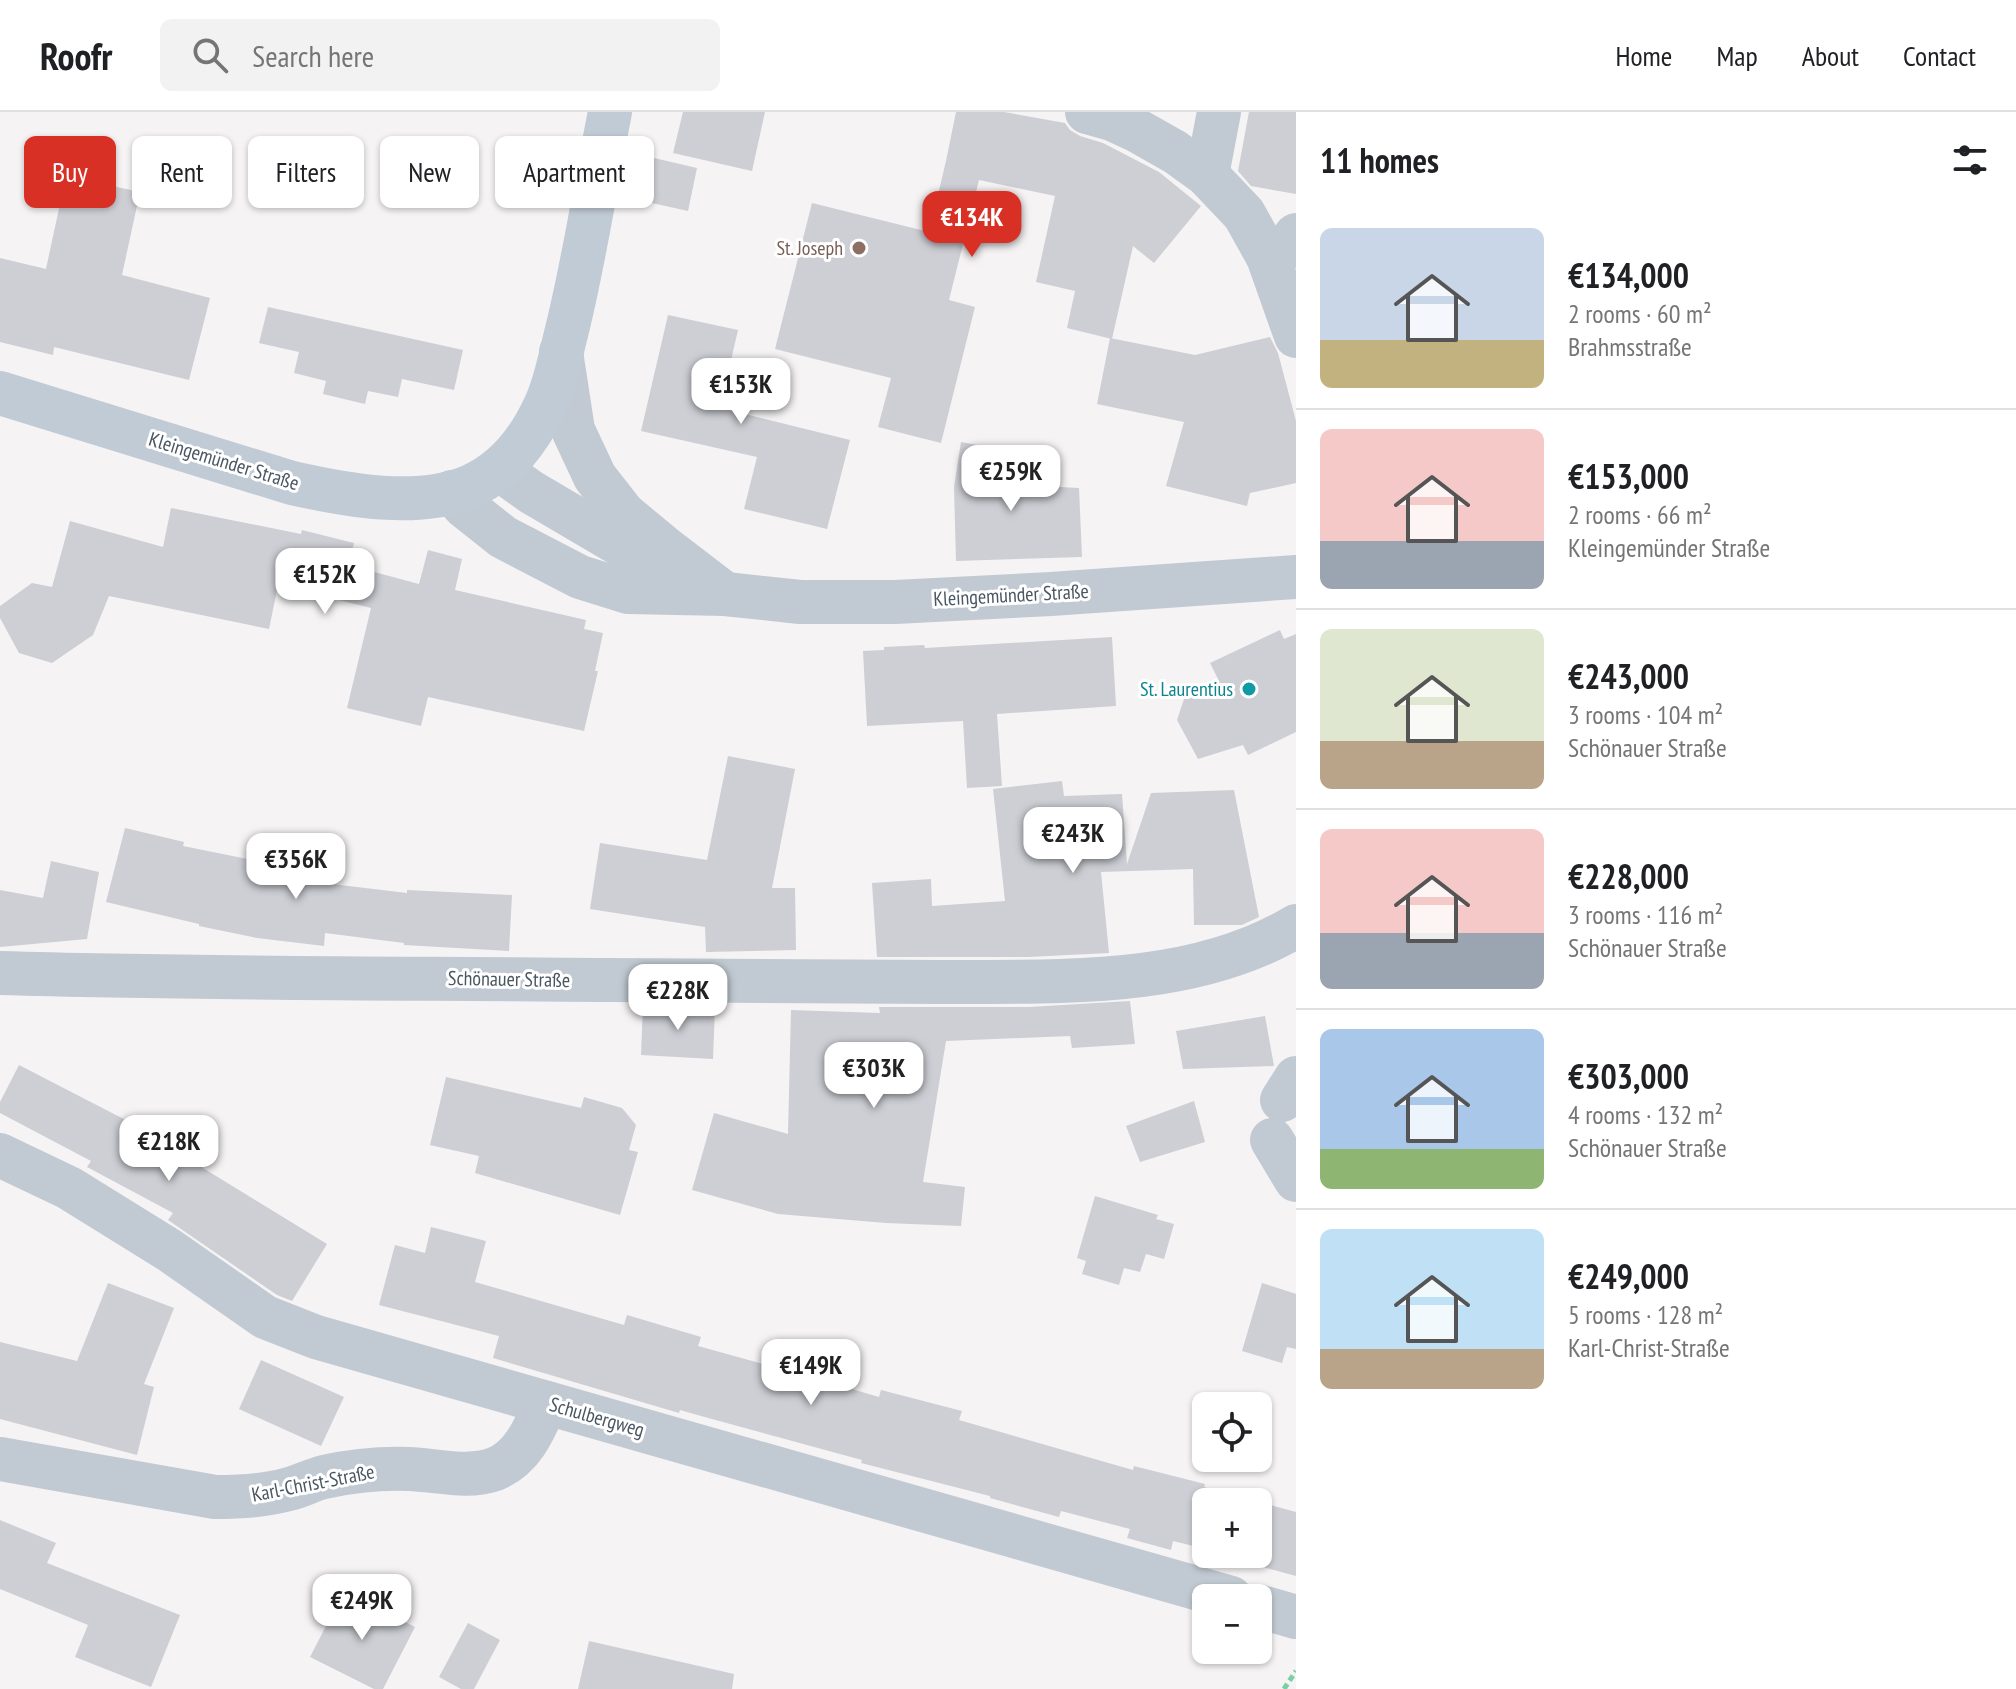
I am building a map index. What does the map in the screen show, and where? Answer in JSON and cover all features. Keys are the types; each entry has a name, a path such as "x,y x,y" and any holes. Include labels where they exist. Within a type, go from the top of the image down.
{"street":[{"path":"499,469 531,432 555,382 610,112"},
{"path":"1087,112 1112,119 1175,152 1207,175 1244,214 1282,246 1296,336"},
{"path":"1207,175 1219,112"},
{"path":"561,352 573,430 595,477 624,514 725,594"},
{"name":"Kleingemünder Straße","path":"0,393 292,483 328,491 369,497 417,498 470,487 499,469 531,492 663,570 725,594"},
{"name":"Kleingemünder Straße","path":"452,492 464,506 503,537 580,577 628,592 725,594 800,602 895,602 1296,577"},
{"name":"Schönauer Straße","path":"0,973 831,982 1073,981 1170,971 1219,961 1296,926"},
{"path":"1283,1106 1296,1180"},
{"name":"Schulbergweg","path":"0,1155 69,1188 169,1250 265,1317 316,1337 1192,1587"},
{"name":"Karl-Christ-Straße","path":"0,1459 215,1497 276,1492 321,1478 375,1470 480,1473 497,1469 510,1461 535,1429 546,1403"},
{"path":"1272,1610 1296,1617"}],"path":[{"path":"1284,1689 1296,1671"}],"building":[{"path":"683,112 765,112 752,171 673,153"},
{"path":"956,112 1004,112 1065,123 1080,136 1103,143 1159,172 1201,206 1154,263 1133,246 1112,339 1067,328 1075,291 1036,282 1055,196 979,180 949,300 975,307 941,443 878,427 891,378 775,349 812,203 929,232"},
{"path":"1249,112 1296,112 1296,194 1251,186 1238,171"},
{"path":"654,158 697,168 688,211 654,203"},
{"path":"116,187 132,190 132,208 137,208 122,275 210,298 189,380 54,347 53,355 0,342 0,258 46,269 59,208 116,208"},
{"path":"268,307 463,350 454,390 402,379 398,397 368,391 365,404 323,394 326,381 294,373 299,352 259,343"},
{"path":"668,315 738,330 720,408 850,440 827,529 744,509 757,457 641,431"},
{"path":"1270,337 1278,353 1296,421 1296,483 1250,493 1247,506 1166,486 1184,422 1097,404 1110,338 1195,355"},
{"path":"961,442 1011,451 1003,484 1079,488 1082,557 956,561 954,487"},
{"path":"171,508 301,534 302,530 354,543 348,565 419,584 428,550 462,559 455,590 586,620 584,629 603,633 584,731 428,697 421,726 347,708 371,608 278,585 269,629 109,596 93,635 52,663 19,653 0,618 0,606 32,583 52,587 70,521 163,547"},
{"name":"St. Laurentius","path":"1280,630 1284,639 1296,634 1296,732 1248,755 1243,745 1198,759 1177,720 1185,696 1219,681 1210,663"},
{"path":"1112,637 1116,706 997,714 1002,786 967,788 963,721 867,726 863,651 884,650 884,647 924,645 925,648"},
{"path":"728,756 795,769 772,888 795,888 796,950 706,952 705,927 590,909 600,843 707,860"},
{"path":"1062,781 1064,796 1122,794 1127,864 1151,793 1234,790 1259,917 1242,925 1194,925 1193,869 1101,872 1109,953 1028,957 877,957 872,883 931,879 932,906 1005,901 993,789"},
{"path":"125,828 184,842 183,846 267,863 265,876 407,893 407,890 512,895 509,951 404,945 325,933 324,946 257,938 106,902"},
{"path":"51,861 99,872 87,939 0,947 0,890 43,898"},
{"path":"1130,1001 1135,1044 1072,1048 1070,1036 946,1041 923,1182 965,1187 961,1226 778,1214 692,1190 714,1113 788,1134 791,1010 880,1013 879,1007 1029,1007"},
{"path":"643,1005 715,1008 713,1059 641,1055"},
{"path":"1265,1016 1274,1066 1183,1069 1176,1031"},
{"path":"19,1065 174,1145 172,1149 327,1244 292,1301 277,1295 168,1220 173,1213 87,1167 91,1161 0,1113 0,1102"},
{"path":"446,1077 581,1108 584,1097 622,1108 636,1125 629,1150 638,1152 620,1215 475,1173 479,1156 430,1145"},
{"path":"1194,1101 1205,1142 1140,1162 1126,1126"},
{"path":"1095,1196 1158,1215 1156,1219 1174,1224 1164,1259 1146,1254 1140,1272 1124,1268 1119,1285 1082,1274 1086,1261 1077,1258"},
{"path":"431,1227 486,1241 475,1282 624,1325 627,1315 701,1337 698,1346 778,1368 797,1358 811,1377 879,1397 881,1390 962,1411 959,1420 1133,1470 1134,1466 1205,1484 1204,1487 1208,1488 1192,1488 1192,1546 1173,1541 1171,1550 1127,1538 1130,1529 1061,1511 1059,1517 680,1410 679,1413 493,1358 499,1336 379,1305 395,1245 425,1253"},
{"path":"108,1283 174,1308 144,1384 154,1387 137,1455 0,1419 0,1342 77,1361"},
{"path":"1262,1283 1296,1294 1296,1349 1287,1347 1282,1363 1242,1351"},
{"path":"261,1360 344,1397 321,1446 239,1409"},
{"path":"1272,1505 1296,1512 1296,1576 1267,1568 1272,1568"},
{"path":"0,1520 56,1543 47,1563 180,1615 151,1687 75,1657 88,1625 0,1589"},
{"path":"344,1591 415,1627 383,1689 374,1689 310,1657"},
{"path":"468,1623 500,1640 474,1689 461,1689 439,1677"},
{"path":"589,1641 734,1674 732,1689 578,1689"}],"place":[{"name":"St. Joseph","path":"859,248"},
{"name":"St. Laurentius","path":"1249,689"}]}
